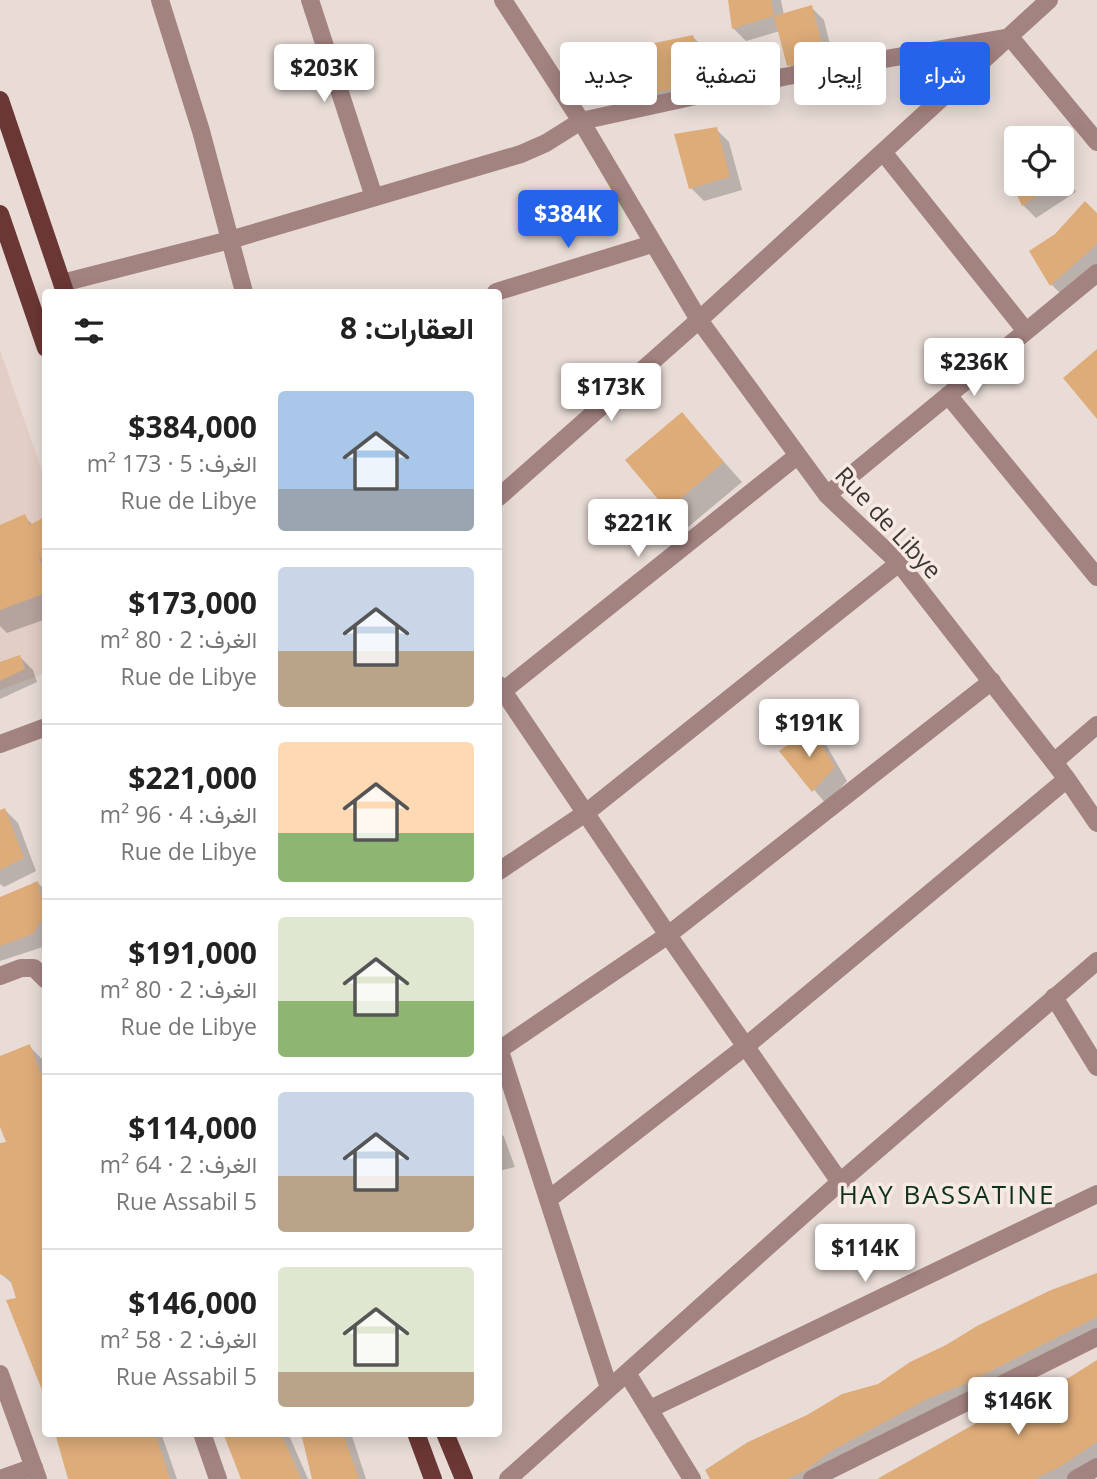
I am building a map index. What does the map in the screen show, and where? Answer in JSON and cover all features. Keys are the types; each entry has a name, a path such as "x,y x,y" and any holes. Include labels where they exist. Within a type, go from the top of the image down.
{"main road":[{"path":"0,100 63,288"},
{"path":"0,214 42,336"},
{"path":"417,1437 433,1479"},
{"path":"446,1437 464,1479"}],"street":[{"path":"160,0 201,131 243,289"},
{"path":"310,0 374,197"},
{"name":"Rue de Libye","path":"503,0 581,121 699,320 797,456 827,495 899,563 1067,779 1097,823"},
{"path":"502,494 699,320 1049,0"},
{"path":"63,288 521,154 546,143 581,121 783,77 1010,37"},
{"path":"1010,37 1097,142"},
{"path":"883,152 1025,330"},
{"path":"502,290 652,244"},
{"path":"827,495 1097,273"},
{"path":"948,395 1097,576"},
{"path":"502,687 797,456"},
{"path":"502,869 586,812 899,563"},
{"path":"502,1047 668,935 992,681"},
{"path":"502,689 840,1182"},
{"path":"1054,762 1097,725"},
{"path":"0,744 42,728"},
{"path":"549,1199 746,1046 1067,779"},
{"path":"508,1479 840,1182 1097,961"},
{"path":"0,976 21,968 34,968 42,976"},
{"path":"1054,997 1097,1067"},
{"path":"502,1058 609,1388"},
{"path":"650,1409 1097,1195"},
{"path":"812,1479 1097,1337"},
{"path":"627,1373 692,1479"},
{"path":"0,1374 36,1473 0,1479"},
{"path":"203,1437 218,1479"},
{"path":"1076,1479 1097,1467"}],"shaded area":[{"path":"0,350 42,471 42,674 0,690"}],"building":[{"path":"728,0 771,0 774,16 732,29"},
{"path":"812,5 821,42 794,42 794,65 787,66 774,16"},
{"path":"693,35 695,42 671,42 671,89 657,92 657,42"},
{"path":"717,127 730,177 689,189 674,134"},
{"path":"1017,196 1037,196 1022,206"},
{"path":"1085,201 1097,213 1097,244 1050,286 1029,251 1055,234"},
{"path":"1097,349 1097,419 1063,378"},
{"path":"682,412 724,462 667,510 625,460"},
{"path":"25,514 30,525 42,518 42,558 39,559 42,565 42,594 0,610 0,525"},
{"path":"20,655 25,669 0,681 0,662"},
{"path":"812,728 835,767 812,792 779,751"},
{"path":"5,808 24,858 0,870 0,810"},
{"path":"38,881 42,920 33,934 0,946 0,897"},
{"path":"30,1044 42,1077 42,1390 6,1300 16,1298 10,1279 0,1274 0,1143 6,1142 0,1127 0,1056"},
{"path":"1097,1273 1097,1317 965,1384 929,1398 831,1451 803,1472 787,1479 710,1479 705,1470 748,1442 807,1415 842,1394 878,1384 910,1362 977,1326 1051,1290"},
{"path":"1097,1360 1097,1442 1061,1466 1035,1479 877,1479 987,1417 1070,1377"},
{"path":"56,1437 156,1437 170,1479 68,1479"},
{"path":"225,1437 283,1437 301,1479 241,1479"},
{"path":"302,1437 344,1437 359,1479 312,1479"}],"district":[{"name":"HAY BASSATINE","path":"947,1194"}]}
